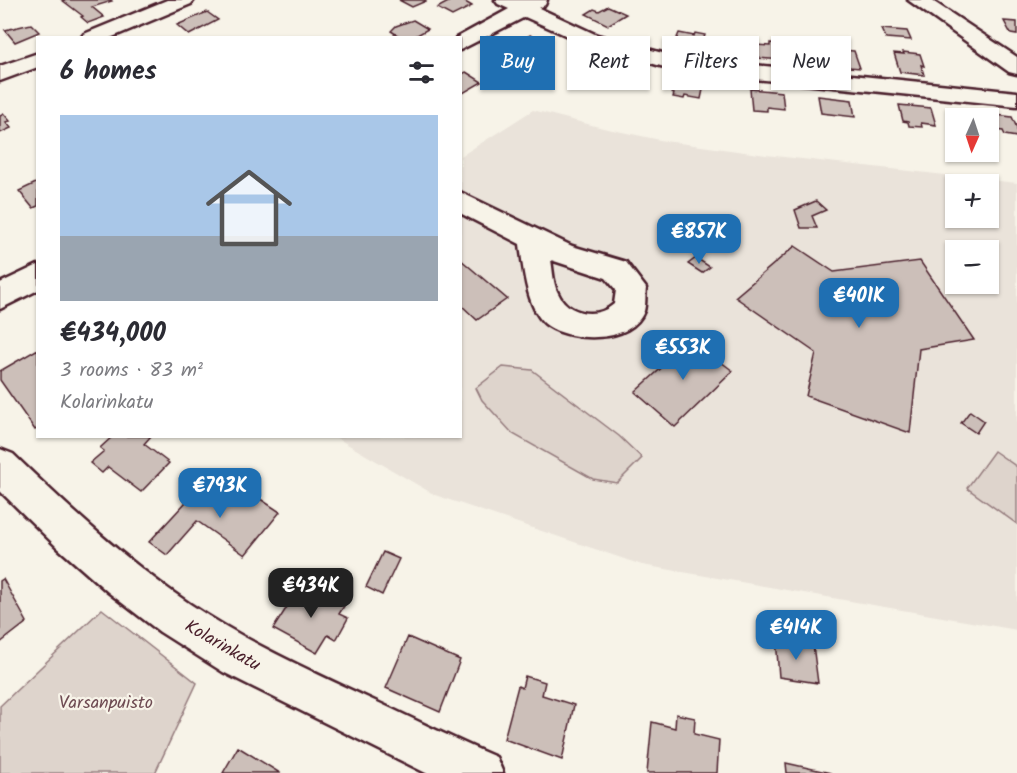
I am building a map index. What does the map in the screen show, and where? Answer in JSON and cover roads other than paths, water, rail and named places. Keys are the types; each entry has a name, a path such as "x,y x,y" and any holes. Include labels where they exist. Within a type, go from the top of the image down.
{"street":[{"path":"97,36 184,0"},
{"path":"918,0 1017,67"},
{"path":"462,43 523,3 590,39 664,60 754,72 1017,99"},
{"path":"0,74 36,60"},
{"path":"462,202 533,240"},
{"path":"0,297 36,277"},
{"name":"Kolarinkatu","path":"0,466 58,525 154,603 203,636 450,762 480,773"}],"park label":[{"name":"Varsanpuisto","path":"106,702"}]}
